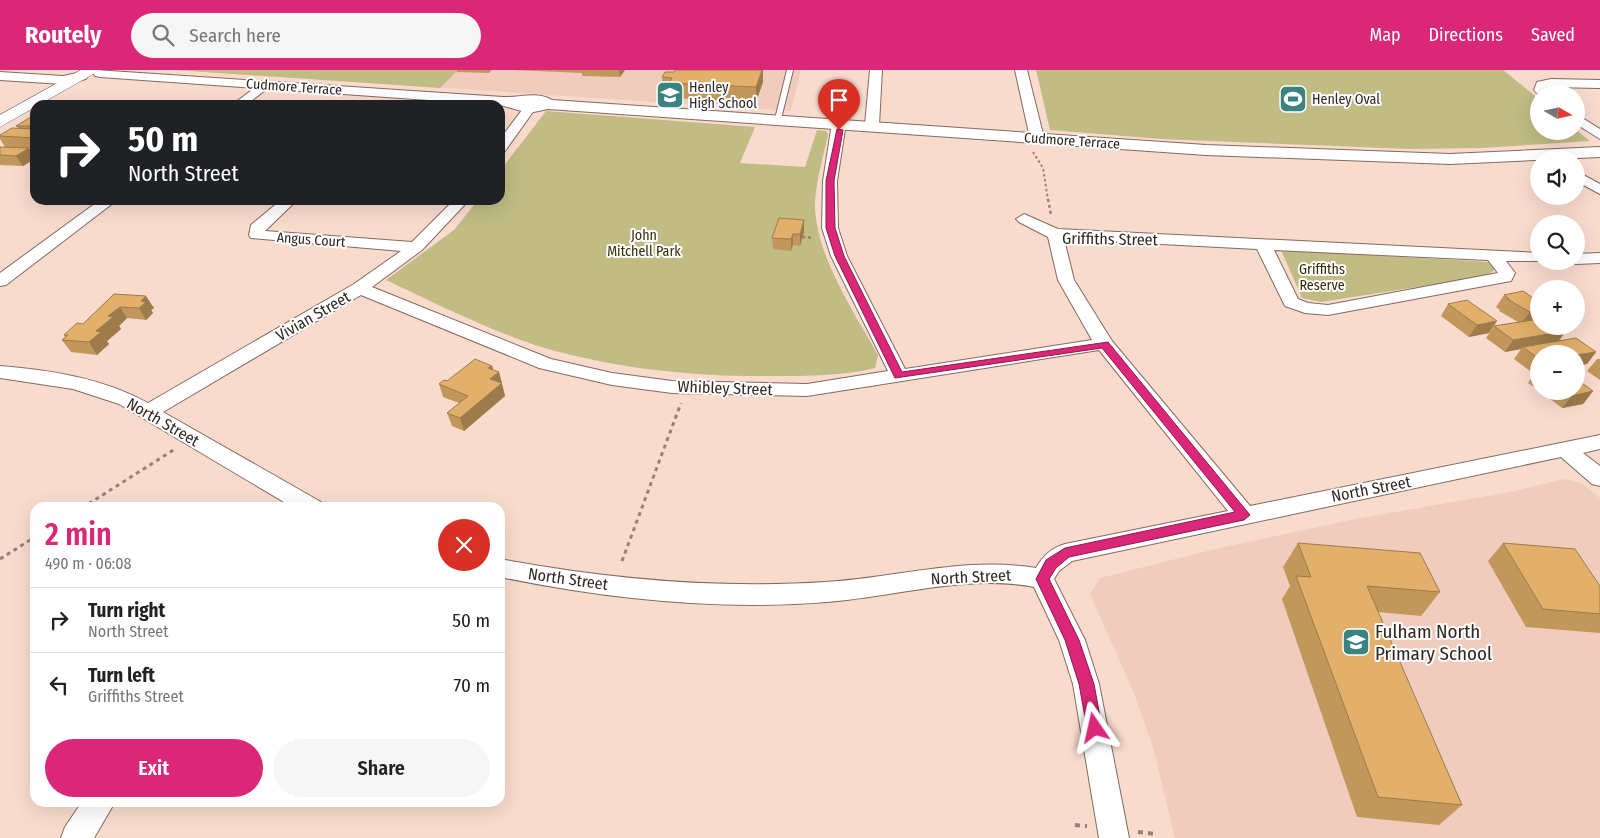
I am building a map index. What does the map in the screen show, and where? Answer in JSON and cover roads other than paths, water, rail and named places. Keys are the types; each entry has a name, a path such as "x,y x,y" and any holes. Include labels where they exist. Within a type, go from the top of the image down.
{"main road":[{"path":"53,100 87,75"},
{"path":"41,100 87,75"},
{"path":"0,122 30,106"},
{"path":"0,132 30,114"}],"street":[{"path":"872,126 876,70"},
{"path":"1021,70 1036,138"},
{"name":"Cudmore Terrace","path":"0,76 87,75 264,85 451,100"},
{"path":"1541,85 1551,83 1600,84"},
{"path":"244,100 264,85"},
{"name":"Cudmore Terrace","path":"505,104 526,106 538,99 544,100 546,104 1206,150 1450,159 1530,157"},
{"path":"505,140 526,106"},
{"path":"840,123 830,181 830,228 839,256 899,375"},
{"path":"1585,124 1600,135"},
{"name":"Cudmore Terrace","path":"1585,153 1600,152"},
{"path":"1585,181 1600,190"},
{"path":"0,281 103,205"},
{"name":"Angus Court","path":"284,205 257,228 257,235 416,247"},
{"name":"Vivian Street","path":"149,411 360,288 416,247 457,205"},
{"path":"1024,219 1055,234"},
{"name":"Griffiths Street","path":"1244,515 1104,344 1066,280 1055,234 1530,258"},
{"path":"1263,244 1291,302 1305,308 1328,310 1505,277 1507,273 1493,256"},
{"path":"1585,259 1600,258"},
{"name":"Whibley Street","path":"360,288 546,364 612,379 708,389 807,390 1104,344"},
{"name":"North Street","path":"0,372 31,374 88,386 149,411 192,439 302,502"},
{"name":"North Street","path":"505,569 539,576 691,595 828,592 994,573 1015,574 1042,579 1051,564 1065,553 1600,442"},
{"path":"1566,450 1600,478"},
{"path":"1042,579 1072,640 1086,684 1114,838"},
{"path":"76,838 97,807"}],"lane":[{"path":"778,119 790,70"}],"place":[{"name":"Henley High School","path":"670,95"},
{"name":"Henley Oval","path":"1293,99"},
{"name":"Fulham North Primary School","path":"1356,642"}],"park label":[{"name":"John Mitchell Park","path":"644,244"},
{"name":"Griffiths Reserve","path":"1322,277"}]}
